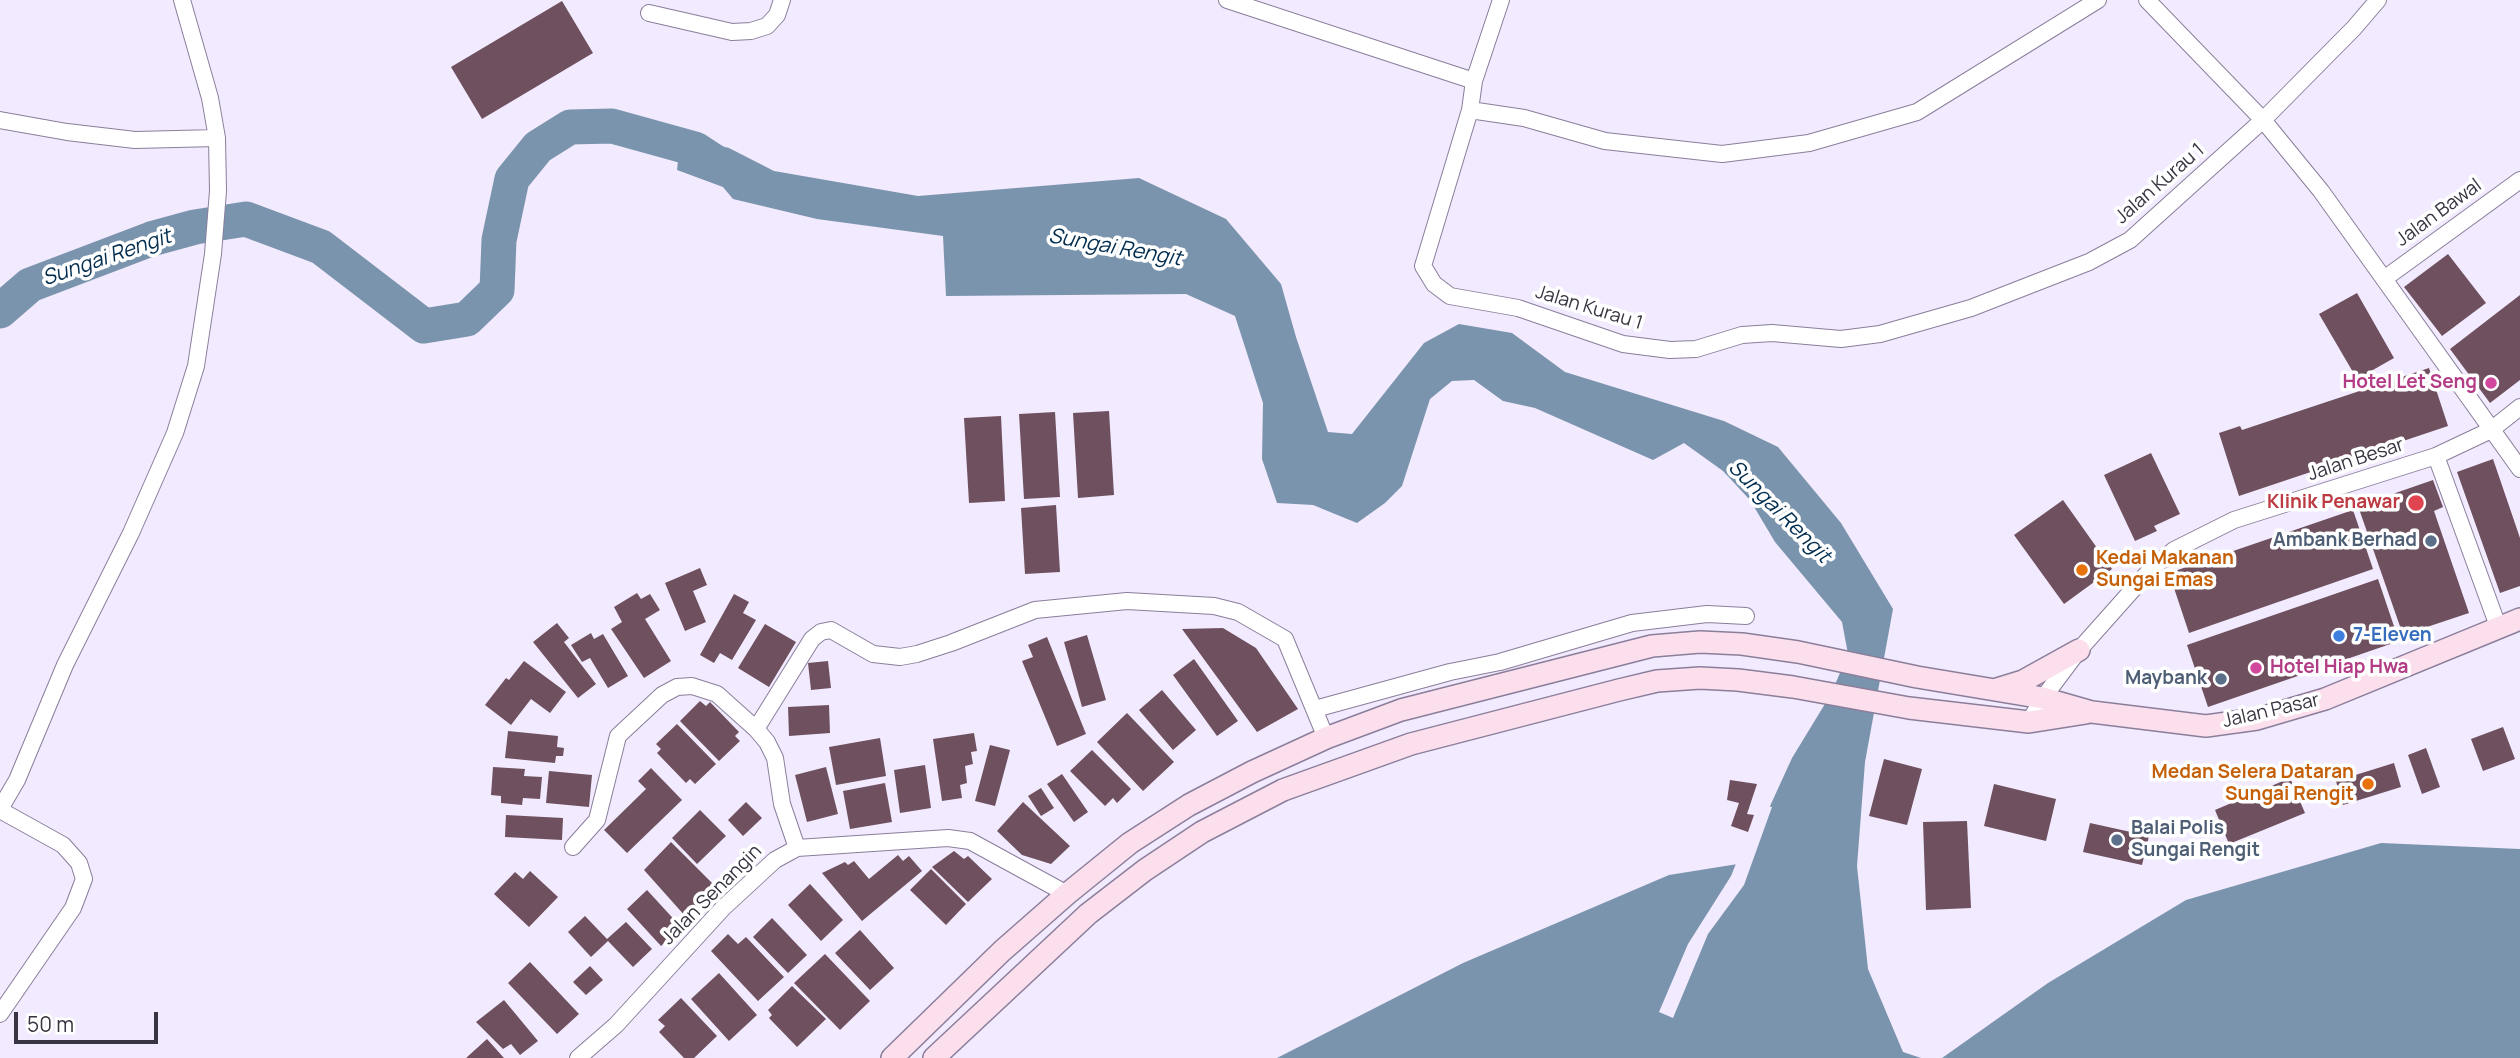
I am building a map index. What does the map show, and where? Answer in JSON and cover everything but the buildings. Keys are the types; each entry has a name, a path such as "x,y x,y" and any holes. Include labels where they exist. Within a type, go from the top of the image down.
{"main road":[{"name":"Jalan Pasar","path":"2092,712 2206,726 2257,719 2325,699 2520,619"},
{"path":"892,1058 1002,951 1130,843 1189,806 1252,772 1326,738 1401,710 1651,646 1700,642 1742,644 1798,652 1917,677 2043,698 2092,712"},
{"path":"1991,690 2023,681 2079,650"},
{"path":"934,1058 1022,973 1097,906 1202,832 1283,790 1411,744 1657,681 1713,679 1793,687 1909,708 2029,722 2092,712"}],"street":[{"path":"0,1014 73,908 85,880 79,863 63,845 0,810 17,780 65,666 131,533 175,433 195,366 213,254 218,191 217,138 210,98 182,0"},
{"path":"649,13 732,32 751,31 767,26 777,15 782,0"},
{"path":"1227,0 1474,81"},
{"name":"Jalan Kurau 1","path":"1501,0 1474,81 1470,110 1423,266 1434,284 1450,296 1518,308 1623,344 1671,350 1696,349 1742,335 1772,333 1841,340 1880,334 1971,308 2090,262 2130,240 2263,120 2378,0"},
{"path":"1470,110 1524,118 1605,141 1722,155 1809,143 1917,112 2098,0"},
{"path":"2147,0 2263,120 2321,191 2520,468"},
{"path":"0,120 135,140 217,138"},
{"name":"Jalan Bawal","path":"2384,279 2520,180"},
{"name":"Jalan Besar","path":"2029,722 2043,698 2079,650 2152,568 2174,550 2234,520 2435,456 2491,429 2520,407"},
{"path":"2435,456 2499,629"},
{"path":"756,729 812,639 821,632 831,630 873,654 900,657 928,650 1035,610 1127,601 1214,606 1238,612 1285,639 1326,738"},
{"path":"1315,709 1450,672 1500,662 1632,622 1707,614 1746,616"},
{"path":"573,847 597,820 618,736 662,695 677,687 705,688 717,694 756,729 766,742 775,758 782,804 797,848"},
{"name":"Jalan Senangin","path":"578,1058 616,1025 723,908 775,860 797,848 948,838 970,841 1067,894"}],"water":[{"path":"681,136 729,148 774,171 918,196 1139,178 1226,219 1281,284 1328,432 1352,434 1424,343 1459,324 1512,333 1565,372 1724,421 1778,447 1841,523 1893,609 1865,762 1857,866 1868,969 1903,1052 1921,1058 1277,1058 1463,963 1669,875 1744,863 1792,758 1831,694 1848,654 1842,622 1775,542 1750,500 1723,471 1684,443 1653,460 1535,408 1503,401 1474,380 1452,381 1430,399 1402,486 1385,503 1357,523 1313,505 1277,503 1262,459 1263,403 1235,316 1186,294 946,296 943,236 817,219 733,199 723,187 677,170"},
{"path":"2381,843 2520,849 2520,1058 1942,1058 2048,983 2186,900"}],"pier":[{"path":"1766,806 1772,807 1744,885 1708,934 1673,1018 1659,1012 1688,944 1731,876 1737,861 1741,860"}],"waterway":[{"name":"Sungai Rengit","path":"0,311 30,285 151,239 195,227 246,219 321,247 424,326 467,319 497,290 499,240 512,179 538,147 570,127 612,126 695,149 721,166"}],"place":[{"name":"Hotel Let Seng","path":"2491,383"},
{"name":"Klinik Penawar","path":"2416,503"},
{"name":"Ambank Berhad","path":"2431,541"},
{"name":"Kedai Makanan Sungai Emas","path":"2082,570"},
{"name":"7-Eleven","path":"2339,636"},
{"name":"Hotel Hiap Hwa","path":"2256,668"},
{"name":"Maybank","path":"2221,679"},
{"name":"Medan Selera Dataran Sungai Rengit","path":"2368,784"},
{"name":"Balai Polis Sungai Rengit","path":"2117,840"}]}
